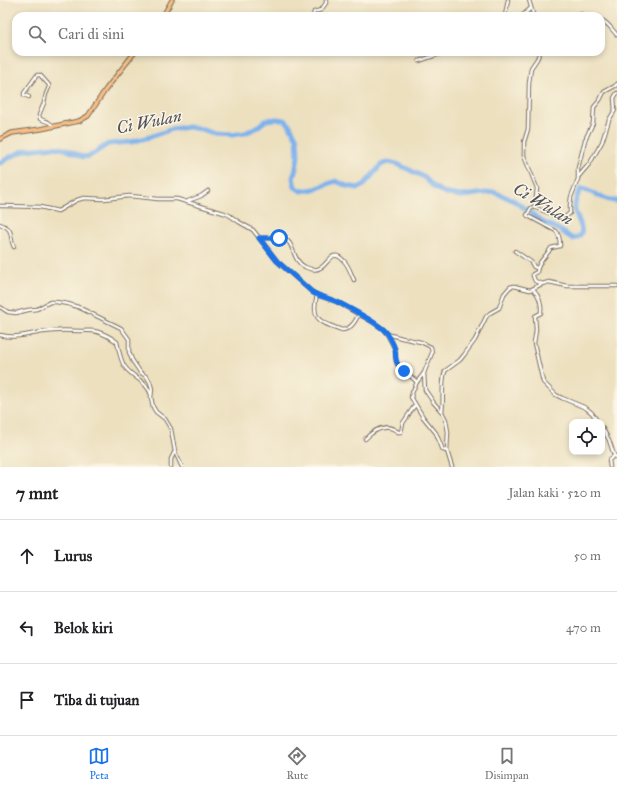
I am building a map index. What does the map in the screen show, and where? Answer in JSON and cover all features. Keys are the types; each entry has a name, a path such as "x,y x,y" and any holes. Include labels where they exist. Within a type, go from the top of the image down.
{"main road":[{"path":"165,12 172,0"},
{"path":"0,139 12,133 79,121 88,116 106,89 132,56"}],"street":[{"path":"314,12 321,10 326,3 326,0"},
{"path":"506,12 508,0"},
{"path":"529,0 532,12"},
{"path":"526,12 531,8"},
{"path":"605,22 617,35"},
{"path":"419,62 435,56"},
{"path":"538,56 531,68 529,83 528,129 524,142 524,156 537,188 533,208 528,216 556,231 558,233 560,246 551,248 539,264 537,272 534,273 533,277 536,282 542,284"},
{"path":"29,97 24,95 24,93 35,78 40,75 49,87 39,118 54,126"},
{"path":"533,208 558,217 565,218 570,214 571,197 578,176 578,168 585,140 593,123 595,106 604,92 617,85"},
{"path":"578,176 590,163 602,142 609,120 615,110 614,98 617,93"},
{"path":"187,202 208,191"},
{"path":"0,206 40,207 58,211 77,200 84,198 104,199 129,196 177,199 229,215 253,230 277,261 312,292 337,302 380,327 387,334 395,349 397,364 417,382"},
{"path":"0,224 10,231 11,242 14,247"},
{"path":"259,238 286,240 290,244 298,263 312,270 320,268 331,257 338,257 345,261 354,280"},
{"path":"516,251 537,268"},
{"path":"442,412 442,386 445,372 460,360 469,350 476,340 486,317 499,308 504,294 511,286 529,290 549,282 567,286 617,286"},
{"path":"533,289 539,296 542,309 541,313 534,316 536,331 534,341 543,382 562,398 581,405 589,410 596,419"},
{"path":"317,295 315,313 318,319 324,323 345,330 350,327 359,314"},
{"path":"0,307 8,312 16,313 37,309 50,302 56,302 78,307 118,326 123,330 129,339 129,352 132,360 140,372 147,377 150,382 152,392 151,397"},
{"path":"0,335 12,336 63,330 92,331 101,333 117,342 119,354 125,367 149,388 154,409 165,419 171,429 175,452 182,467"},
{"path":"387,334 421,342 431,347 432,353 424,373 417,382 411,395 423,417 436,433 442,448 447,451"},
{"path":"424,373 425,390 442,412 446,420 448,432 447,451 452,467"},
{"path":"365,439 374,431 382,428 390,428 401,432 403,423 416,405"},
{"path":"605,433 610,442 614,456 617,458"},
{"path":"171,467 171,459 175,452"},
{"path":"610,467 609,460 614,456"}],"waterway":[{"name":"Ci Wulan","path":"0,163 26,150 54,147 65,149 83,157 90,156 108,144 131,142 172,129 188,127 201,129 216,134 232,135 245,133 256,128 266,120 277,119 285,120 289,124 297,139 298,156 293,178 295,187 301,191 315,189 336,181 347,186 358,188 364,185 381,165 388,162 397,164 424,177 435,188 448,194 462,196 494,192 513,200 540,221 558,229 573,239 578,237 582,231 575,211 576,200 581,189 608,200 617,201"}],"route":[{"path":"279,238 259,238 277,261 312,292 337,302 383,329 394,346 397,364 404,371"}]}
